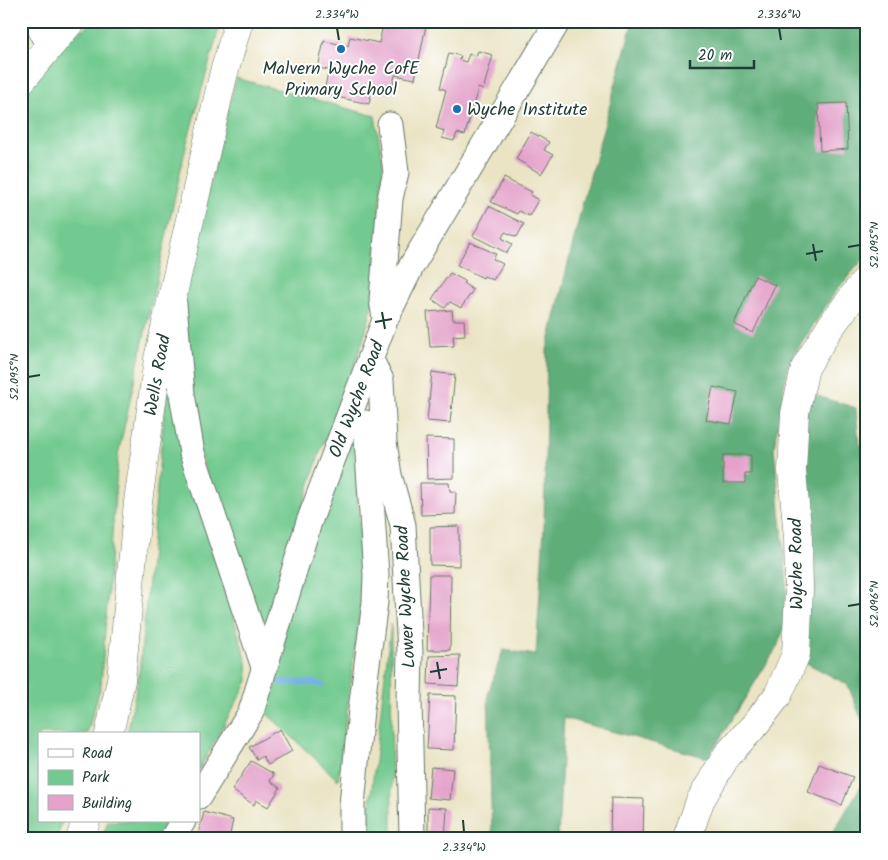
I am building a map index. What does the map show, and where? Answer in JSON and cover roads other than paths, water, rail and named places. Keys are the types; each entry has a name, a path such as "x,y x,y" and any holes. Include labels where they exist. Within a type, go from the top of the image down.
{"main road":[{"path":"21,81 71,21"},
{"name":"Wells Road","path":"109,732 121,680 138,502 158,359 222,76 239,21"},
{"name":"Wyche Road","path":"687,839 704,793 727,754 754,726 778,695 796,654 799,590 798,538 792,471 795,413 805,368 828,330 867,278"},
{"path":"80,839 86,822"}],"street":[{"path":"39,21 39,27 50,48"},
{"name":"Old Wyche Road","path":"200,794 251,712 309,522 385,320 412,265 558,21"},
{"path":"385,320 382,300 390,199 396,172 390,125"},
{"path":"174,294 182,394 192,452 264,666"},
{"name":"Lower Wyche Road","path":"371,360 381,380 384,442 389,475 404,525 410,652 408,700 412,839"},
{"name":"Lower Wyche Road","path":"352,839 352,805 361,710 375,602 376,576 366,413 356,399"},
{"path":"172,839 182,822"}],"waterway":[{"path":"279,682 316,683 322,685"}],"place":[{"name":"Malvern Wyche CofE Primary School","path":"341,49"},
{"name":"Wyche Institute","path":"457,109"}]}
